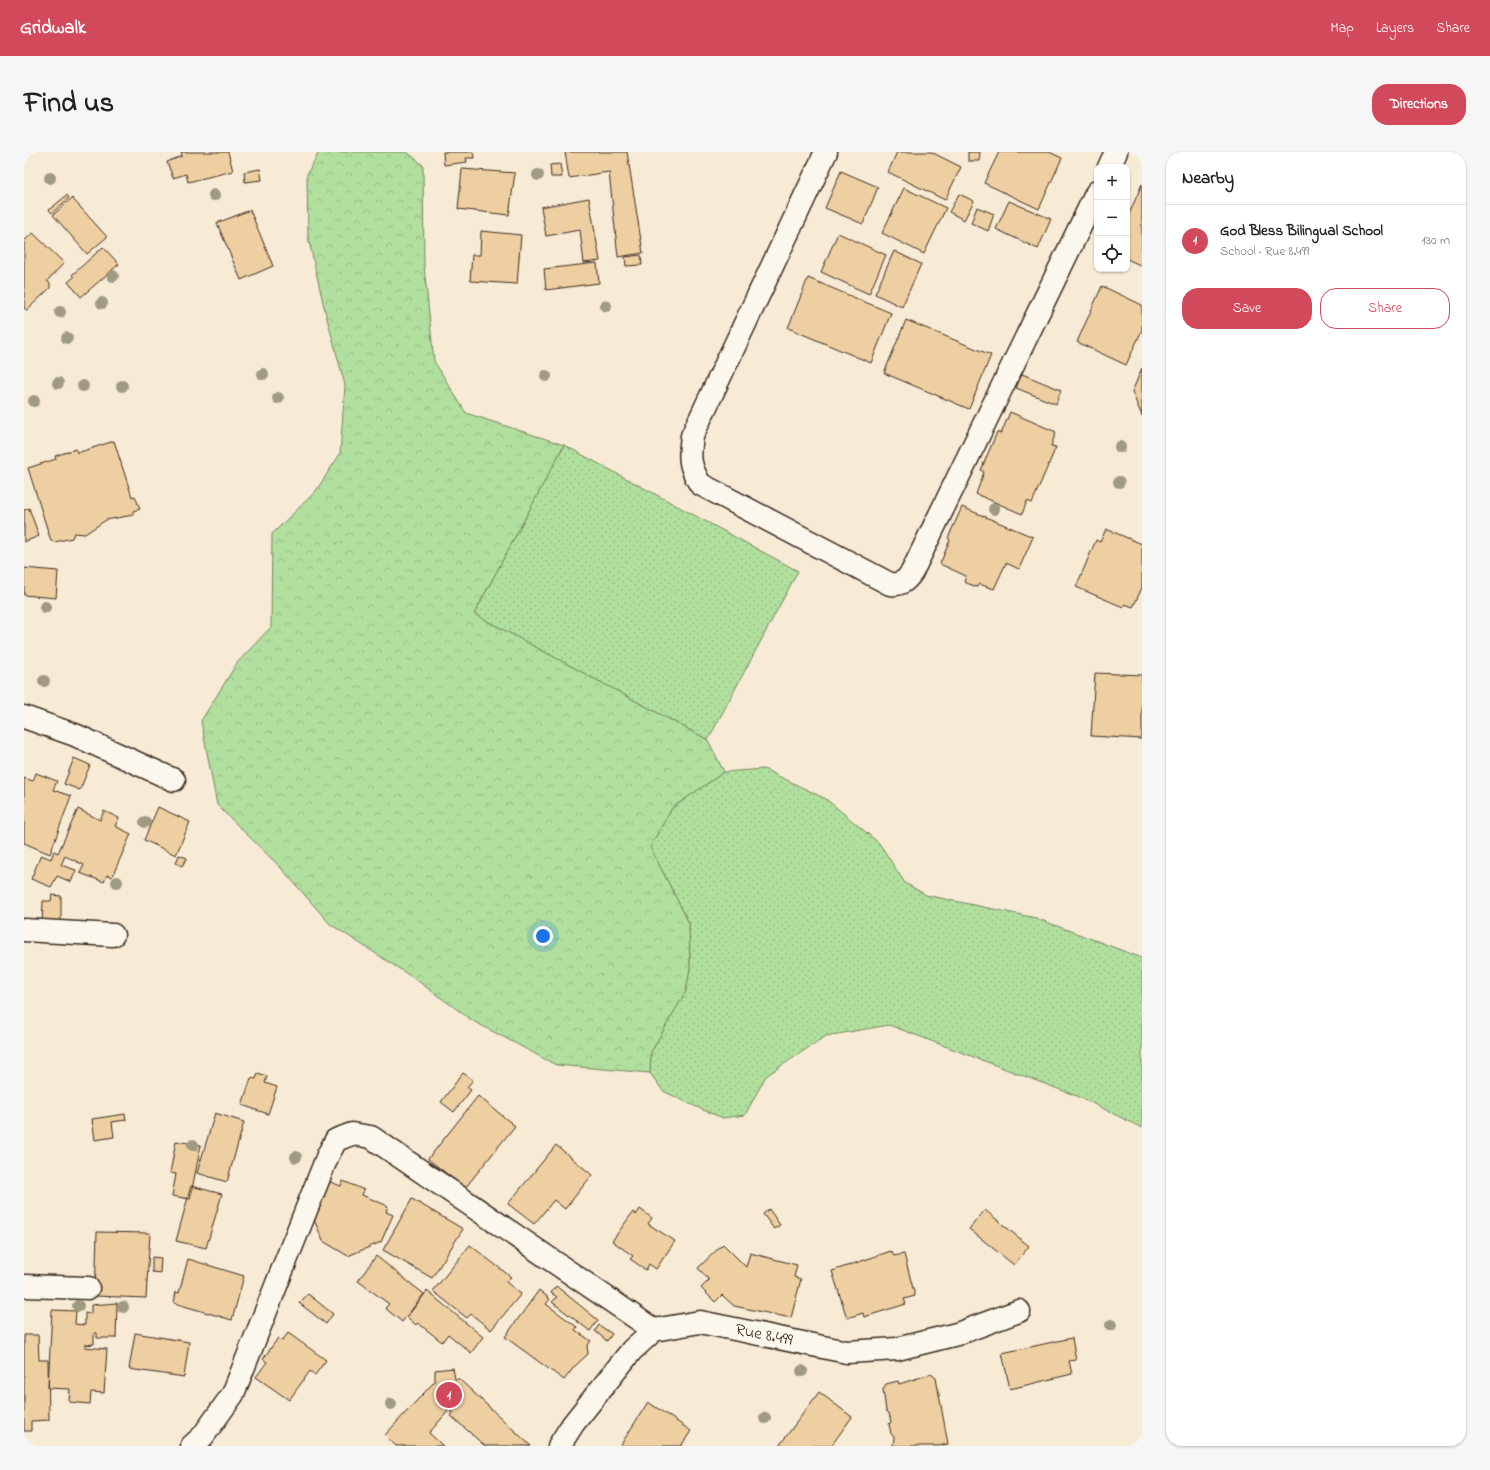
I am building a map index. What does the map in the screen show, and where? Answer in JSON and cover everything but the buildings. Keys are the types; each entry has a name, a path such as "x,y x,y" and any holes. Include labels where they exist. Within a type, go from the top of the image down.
{"street":[{"path":"826,152 692,436 689,456 691,469 700,484 890,584 898,585 907,580 912,572 1094,198"},
{"path":"1110,164 1116,152"},
{"path":"24,717 75,735 174,780"},
{"path":"24,930 113,935"},
{"path":"192,1446 203,1436 234,1394 328,1155 336,1140 352,1134 371,1137 654,1330 632,1350 573,1424 559,1446"},
{"path":"24,1286 88,1288"},
{"name":"Rue 8.499","path":"654,1330 700,1322 847,1352 897,1349 956,1334 1019,1311"}],"green space":[{"path":"319,152 407,152 423,165 424,266 434,361 466,413 564,445 474,614 708,740 724,772 672,808 650,847 689,923 690,968 686,991 651,1052 650,1073 556,1065 473,1021 415,979 330,924 282,869 217,805 201,721 237,663 271,627 272,534 315,492 340,454 345,385 325,311 308,237 307,174"},
{"path":"564,445 798,571 708,740 474,614"},
{"path":"764,769 826,799 879,843 905,883 926,895 1036,918 1142,958 1142,1128 1082,1098 889,1025 826,1036 766,1076 745,1115 723,1118 663,1091 650,1073 651,1052 686,991 690,968 689,923 650,847 672,808 724,772"}],"place":[{"name":"God Bless Bilingual School","path":"449,1395"}]}
